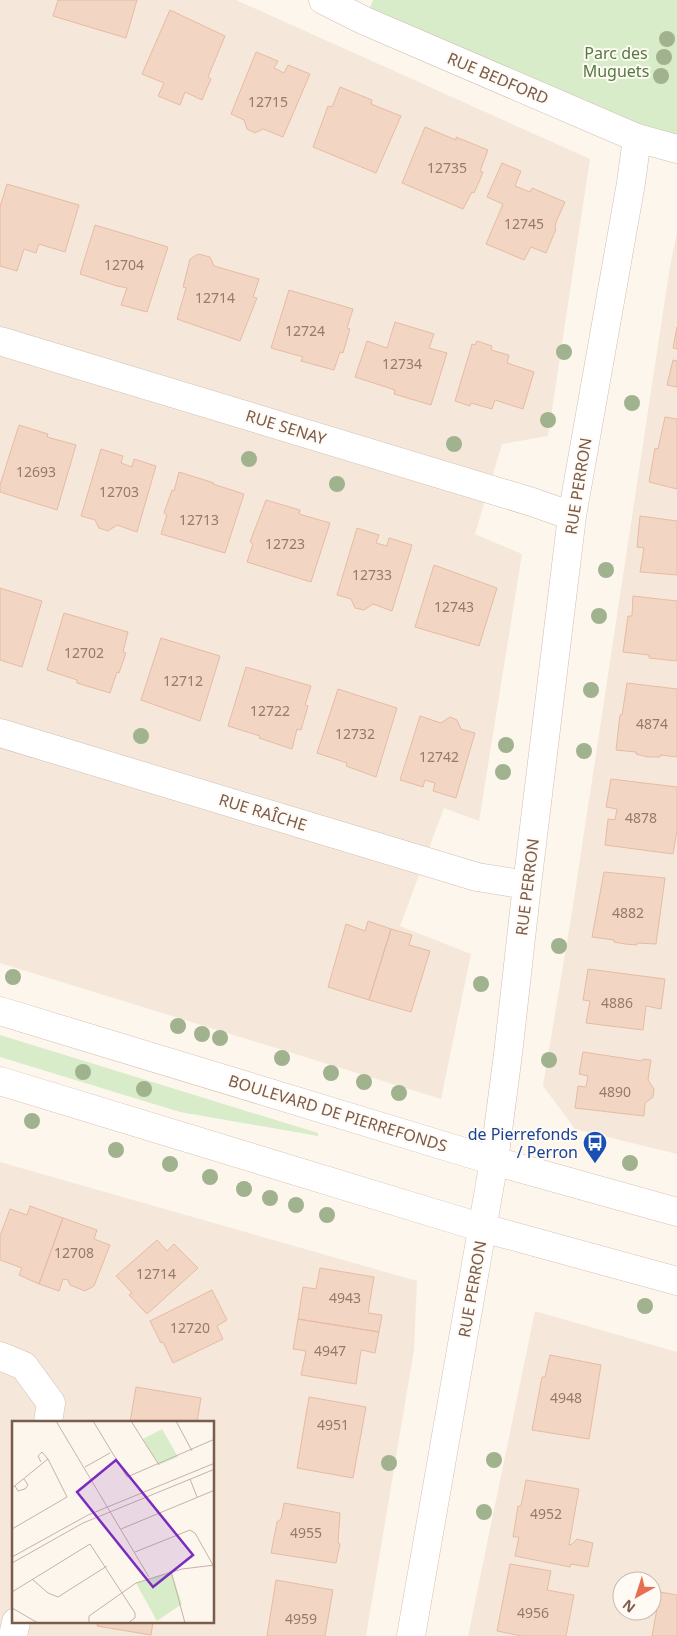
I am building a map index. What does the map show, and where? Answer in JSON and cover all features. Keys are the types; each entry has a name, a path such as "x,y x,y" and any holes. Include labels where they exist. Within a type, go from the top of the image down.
{"street":[{"name":"RUE BEDFORD","path":"323,0 369,10 637,138 677,149"},
{"name":"RUE PERRON","path":"411,1636 494,1161 572,516 631,183 637,138"},
{"name":"RUE SENAY","path":"0,340 532,502 572,516"},
{"name":"RUE RAÎCHE","path":"0,733 477,877 526,885"},
{"name":"BOULEVARD DE PIERREFONDS","path":"0,1011 494,1161 677,1212"},
{"path":"0,1080 483,1228 677,1281"},
{"path":"0,1356 24,1366 51,1403 48,1421"}],"shaded area":[{"path":"0,0 236,0 590,159 548,436 502,444 475,534 522,554 479,821 444,808 400,926 471,954 441,1099 0,963"},
{"path":"677,233 677,1154 575,1129 543,1086 572,912 670,266"},
{"path":"0,1162 417,1281 414,1350 366,1636 0,1636"},
{"path":"535,1311 677,1352 677,1636 468,1636"}],"green space":[{"name":"Parc des Muguets","path":"373,0 677,0 677,149 365,21"},
{"path":"0,1035 318,1133 318,1136 180,1112 0,1057"}],"building":[{"path":"58,0 137,0 126,38 53,16"},
{"path":"170,10 225,36 208,77 211,79 202,100 185,92 180,105 158,96 164,83 142,74"},
{"path":"256,52 278,61 274,68 284,73 288,65 310,74 283,137 263,129 255,133 247,129 244,120 231,114"},
{"path":"340,87 372,100 371,104 401,116 376,173 313,147 328,106 332,107"},
{"path":"425,127 456,140 456,137 488,150 480,171 483,172 479,182 463,209 402,183"},
{"path":"502,163 521,171 515,186 530,192 532,188 565,202 546,253 531,247 524,260 486,244 503,204 487,197"},
{"path":"7,184 79,205 65,252 39,244 36,253 24,249 17,271 0,266 0,207"},
{"path":"95,225 168,247 147,312 121,305 127,288 80,274"},
{"path":"198,254 210,257 214,266 259,279 253,297 257,298 240,341 177,319 186,288 183,287 190,259"},
{"path":"289,290 353,309 347,328 350,329 343,353 340,352 334,370 301,361 303,357 271,348"},
{"path":"395,322 434,334 429,348 447,353 431,405 394,394 395,390 355,377 367,341 387,348"},
{"path":"677,327 677,349 673,348"},
{"path":"477,341 492,346 491,350 509,355 507,363 534,372 523,409 495,400 492,409 471,403 470,406 455,401 472,344 475,345"},
{"path":"673,360 677,361 677,387 667,385"},
{"path":"665,417 677,419 677,489 649,482 655,448 658,449"},
{"path":"19,425 48,434 47,437 76,445 57,510 0,492 0,485"},
{"path":"101,449 123,456 121,463 132,467 134,459 156,466 137,532 117,525 108,531 99,528 95,520 81,516"},
{"path":"179,472 244,494 225,553 161,534 167,515 164,513 172,490 174,491"},
{"path":"266,500 300,510 299,514 330,523 311,582 247,562 253,544 250,542"},
{"path":"640,516 677,521 677,575 640,572 644,548 637,547"},
{"path":"357,528 379,535 376,543 387,546 389,538 412,545 392,611 373,604 364,610 355,608 351,599 337,595"},
{"path":"434,565 497,588 479,646 415,627"},
{"path":"0,588 42,601 22,667 0,660"},
{"path":"633,596 677,601 677,661 649,658 649,655 623,652 628,616 632,616"},
{"path":"64,613 128,632 123,652 126,653 110,693 77,683 77,680 47,670"},
{"path":"161,638 220,656 200,721 141,700"},
{"path":"246,667 311,686 305,705 308,706 301,730 297,729 292,749 228,726"},
{"path":"627,683 677,689 677,757 660,755 660,757 648,757 636,754 636,752 616,750 620,715 622,715"},
{"path":"338,689 397,708 376,777 346,766 347,763 317,753"},
{"path":"420,716 441,723 450,717 457,720 461,729 475,733 456,798 433,791 435,783 425,780 423,787 400,780"},
{"path":"611,779 677,787 677,830 673,854 605,845 608,819 615,820 617,809 606,807"},
{"path":"604,872 665,878 656,944 625,944 614,942 614,940 592,937"},
{"path":"368,921 391,929 369,1000 328,987 346,924 365,931"},
{"path":"391,929 412,935 409,945 430,951 411,1012 369,1000"},
{"path":"588,969 665,979 661,1009 646,1006 643,1030 586,1023 590,1001 583,1000"},
{"path":"583,1052 642,1061 643,1059 651,1060 648,1080 654,1089 653,1097 645,1103 644,1116 575,1108 578,1086 586,1087 588,1076 579,1074"},
{"path":"30,1206 63,1218 39,1284 19,1275 22,1268 0,1260 0,1236 10,1209 27,1215"},
{"path":"63,1218 97,1230 94,1239 110,1245 94,1286 85,1291 70,1285 68,1280 63,1279 59,1291 39,1284"},
{"path":"157,1240 167,1251 174,1244 198,1268 147,1314 129,1295 132,1293 116,1276"},
{"path":"320,1268 374,1277 368,1313 382,1315 379,1332 298,1319 303,1287 316,1289"},
{"path":"212,1290 227,1320 217,1326 223,1339 173,1363 150,1321"},
{"path":"298,1319 379,1332 375,1353 361,1350 356,1384 301,1375 306,1351 293,1349"},
{"path":"550,1355 601,1365 589,1439 532,1430 542,1377 545,1377"},
{"path":"136,1387 201,1398 197,1421 130,1421"},
{"path":"309,1397 366,1407 353,1478 297,1468"},
{"path":"526,1480 579,1489 569,1545 577,1539 593,1543 588,1567 571,1564 570,1567 515,1556 519,1537 513,1537 518,1506 521,1506"},
{"path":"284,1503 340,1513 338,1543 340,1544 336,1563 271,1553 277,1522 281,1519"},
{"path":"510,1564 551,1571 547,1590 574,1595 566,1636 522,1636 497,1631"},
{"path":"276,1580 333,1590 325,1636 267,1636"},
{"path":"662,1592 677,1595 677,1636 652,1636 655,1621 662,1621"},
{"path":"98,1624 153,1624 151,1635 97,1626"}],"place":[{"name":"de Pierrefonds / Perron","path":"595,1164"}]}
